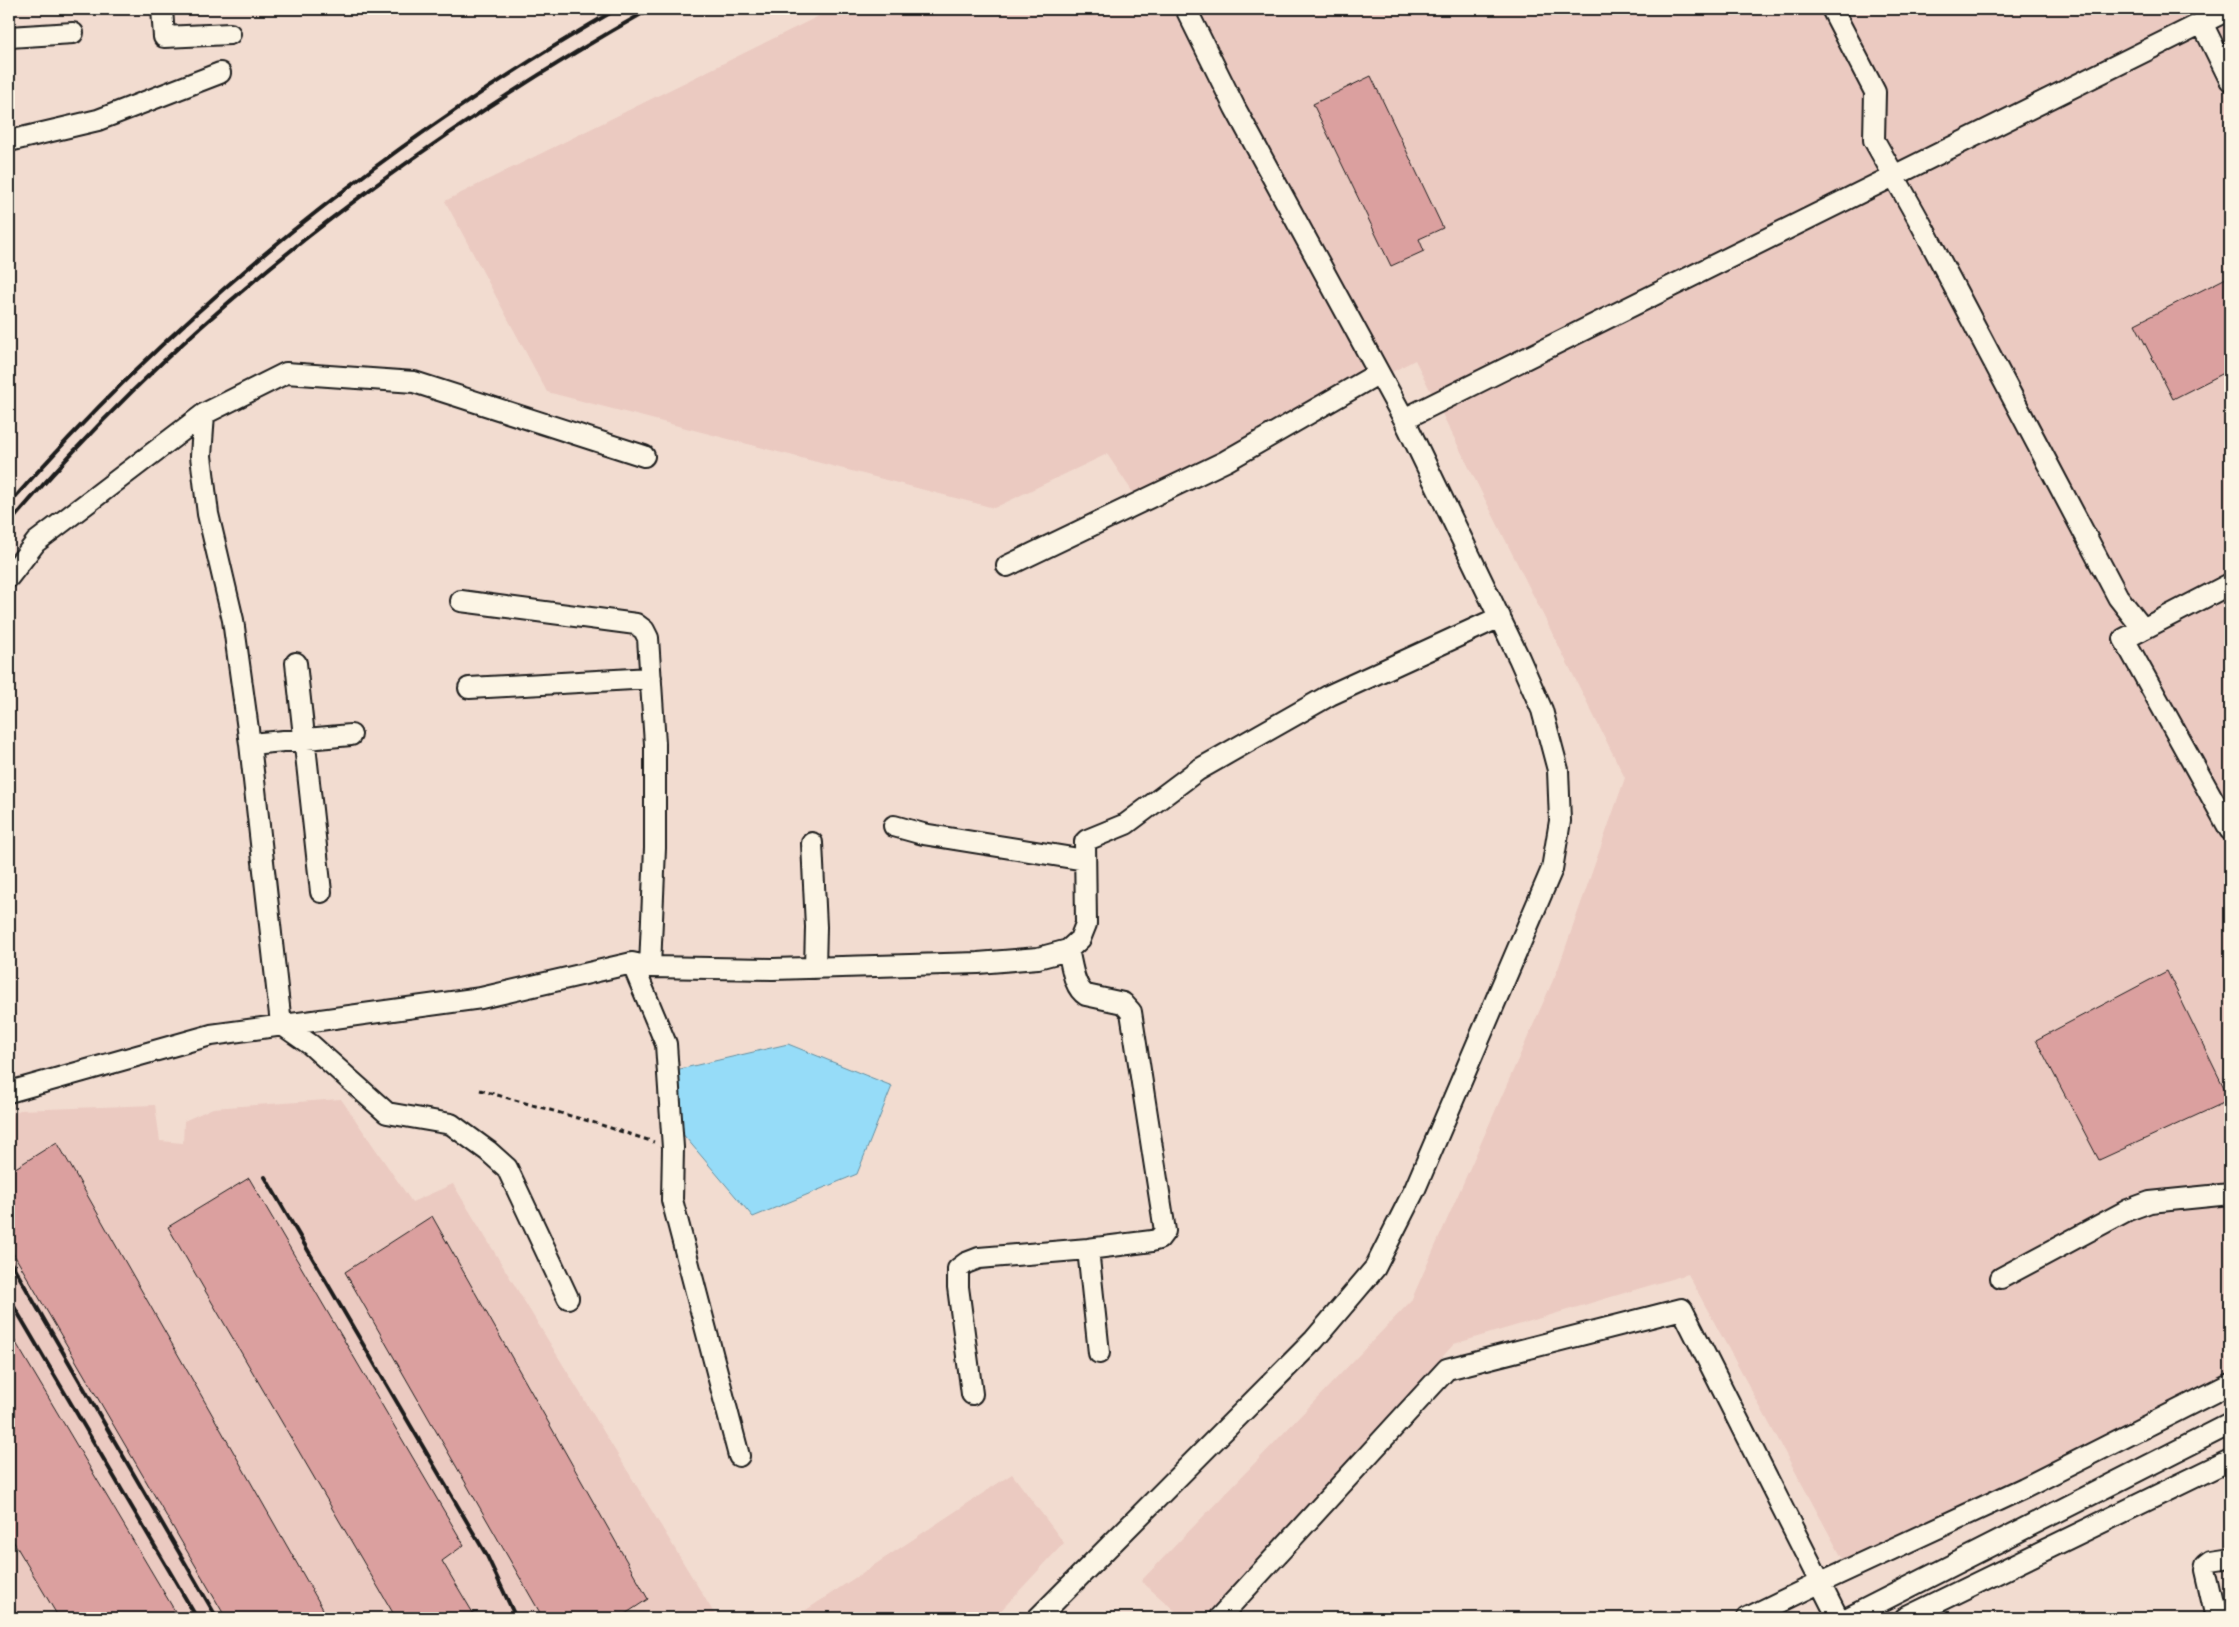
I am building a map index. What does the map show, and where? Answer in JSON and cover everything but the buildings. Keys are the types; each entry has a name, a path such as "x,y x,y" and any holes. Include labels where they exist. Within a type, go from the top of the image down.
{"street":[{"path":"162,9 164,37 230,34"},
{"path":"1038,1618 1314,1340 1376,1268 1415,1189 1552,869 1560,821 1558,770 1542,710 1500,617 1404,419 1235,108 1186,9"},
{"path":"1832,9 1875,92 1874,140 1895,175 2118,597 2143,629"},
{"path":"1404,419 2230,9"},
{"path":"2202,23 2230,80"},
{"path":"9,37 73,33"},
{"path":"9,141 98,120 220,73"},
{"path":"9,577 36,542 204,414 286,373 414,382 644,456"},
{"path":"1007,566 1226,461 1379,373"},
{"path":"204,414 201,456 208,514 233,620 250,744 281,1024 311,1045 369,1099 387,1113 451,1124 488,1150 507,1168 568,1298"},
{"path":"2230,584 2124,639 2230,830"},
{"path":"461,601 636,624 644,630 648,638 655,744 655,820 641,965 666,1044 673,1148 672,1200 738,1456"},
{"path":"9,1092 211,1035 481,998 641,965 815,968 978,963 1038,958 1068,950 1080,939 1086,924 1085,842 1087,840 1126,824 1198,770 1330,694 1500,617"},
{"path":"296,664 320,892"},
{"path":"469,688 651,678"},
{"path":"250,744 350,735"},
{"path":"894,826 923,834 1085,860"},
{"path":"812,843 816,927 815,968"},
{"path":"972,1394 958,1287 958,1269 966,1262 979,1258 1088,1249 1159,1239 1165,1231 1131,1012 1122,1003 1086,995 1082,992 1077,984 1068,950"},
{"path":"2001,1278 2128,1210 2150,1202 2230,1194"},
{"path":"1088,1249 1099,1353"},
{"path":"1219,1618 1447,1369 1682,1309 1838,1618"},
{"path":"1747,1618 1819,1582 2024,1488 2230,1384"},
{"path":"1848,1618 2230,1424"},
{"path":"1905,1618 2230,1460"},
{"path":"2216,1618 2205,1570 2206,1565 2211,1561 2230,1558"}],"path":[{"path":"480,1090 592,1122 673,1148"}],"shaded area":[{"path":"833,9 2230,9 2230,1389 1853,1578 1688,1274 1454,1344 1205,1618 1183,1618 1141,1581 1411,1301 1558,969 1625,778 1415,360 1140,503 1107,454 994,508 547,392 445,201"},
{"path":"341,1099 412,1202 453,1184 717,1618 9,1618 9,1116 20,1110 155,1105 160,1141 183,1143 184,1121 213,1108"},
{"path":"1012,1474 1064,1543 994,1618 794,1618"}],"water":[{"path":"788,1044 892,1086 857,1174 753,1217 681,1132 667,1072"}],"railway":[{"path":"9,504 75,431 145,361 217,295 292,231 450,113 533,59 617,9"},
{"path":"9,524 78,447 151,374 227,304 307,238 389,176 474,117 561,61 650,9"},
{"path":"265,1177 487,1556 516,1618"},
{"path":"9,1259 217,1618"},
{"path":"9,1298 197,1618"}]}
